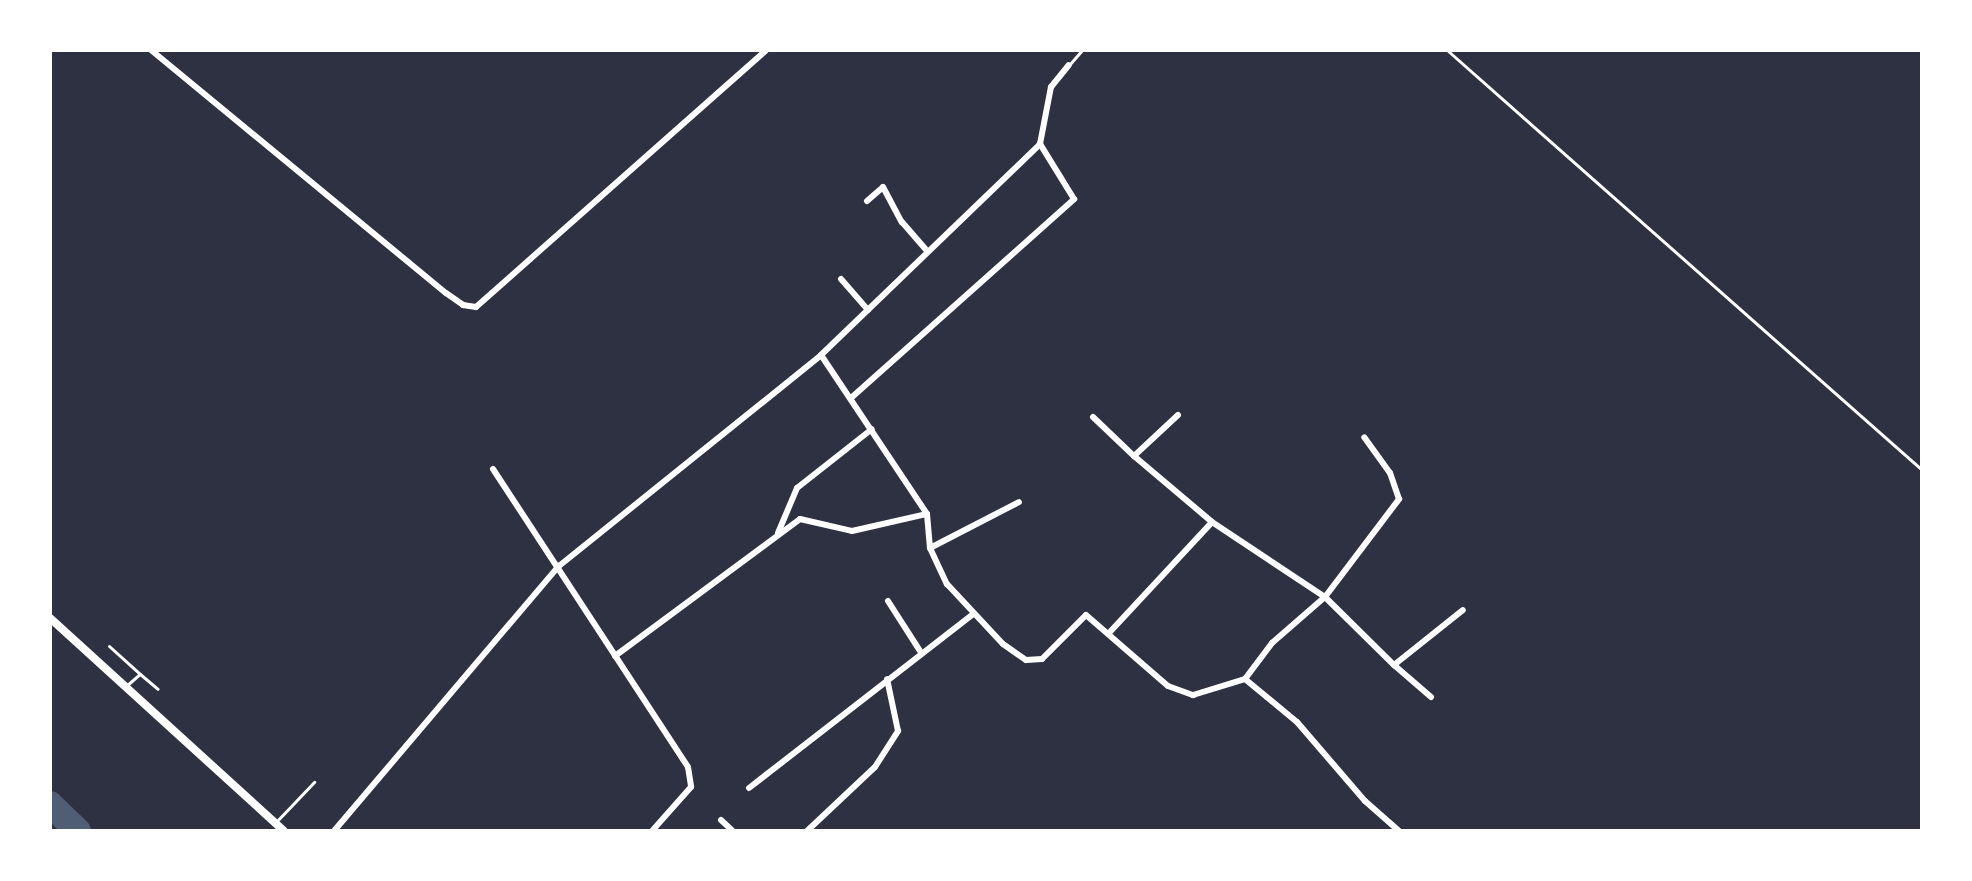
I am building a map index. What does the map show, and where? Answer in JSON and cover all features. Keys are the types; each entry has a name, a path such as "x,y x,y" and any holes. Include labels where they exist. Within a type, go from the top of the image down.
{"street":[{"path":"151,50 446,293 476,307 766,50"},
{"path":"334,831 559,566 821,355 926,250 1040,144 1051,87 1069,65"},
{"path":"851,398 1074,199 1040,144"},
{"path":"867,201 883,187 902,222 926,250"},
{"path":"841,279 868,310"},
{"path":"821,355 927,514 930,548 947,584 973,614 1026,660 1042,659 1086,615 1168,686 1193,695 1245,679 1272,643 1325,597 1399,499 1390,473 1364,437"},
{"path":"1134,456 1178,415"},
{"path":"1093,417 1212,522 1325,597 1431,697"},
{"path":"776,537 794,491 872,429"},
{"path":"493,469 559,566 691,777 686,794 652,831"},
{"path":"930,548 1019,502"},
{"path":"615,656 800,519 852,531 927,514"},
{"path":"1109,633 1212,522"},
{"path":"888,601 920,651"},
{"path":"1394,665 1463,610"},
{"path":"749,788 920,651 973,614"},
{"path":"50,618 284,831"},
{"path":"807,831 875,767 898,731 887,679"},
{"path":"1245,679 1297,722 1365,801 1399,831"},
{"path":"721,820 733,831"}],"lane":[{"path":"1069,65 1082,50"},
{"path":"1447,50 1922,470"},
{"path":"109,646 158,689"},
{"path":"126,686 140,674"},
{"path":"275,823 314,782"}],"waterway":[{"path":"50,804 78,831"}]}
